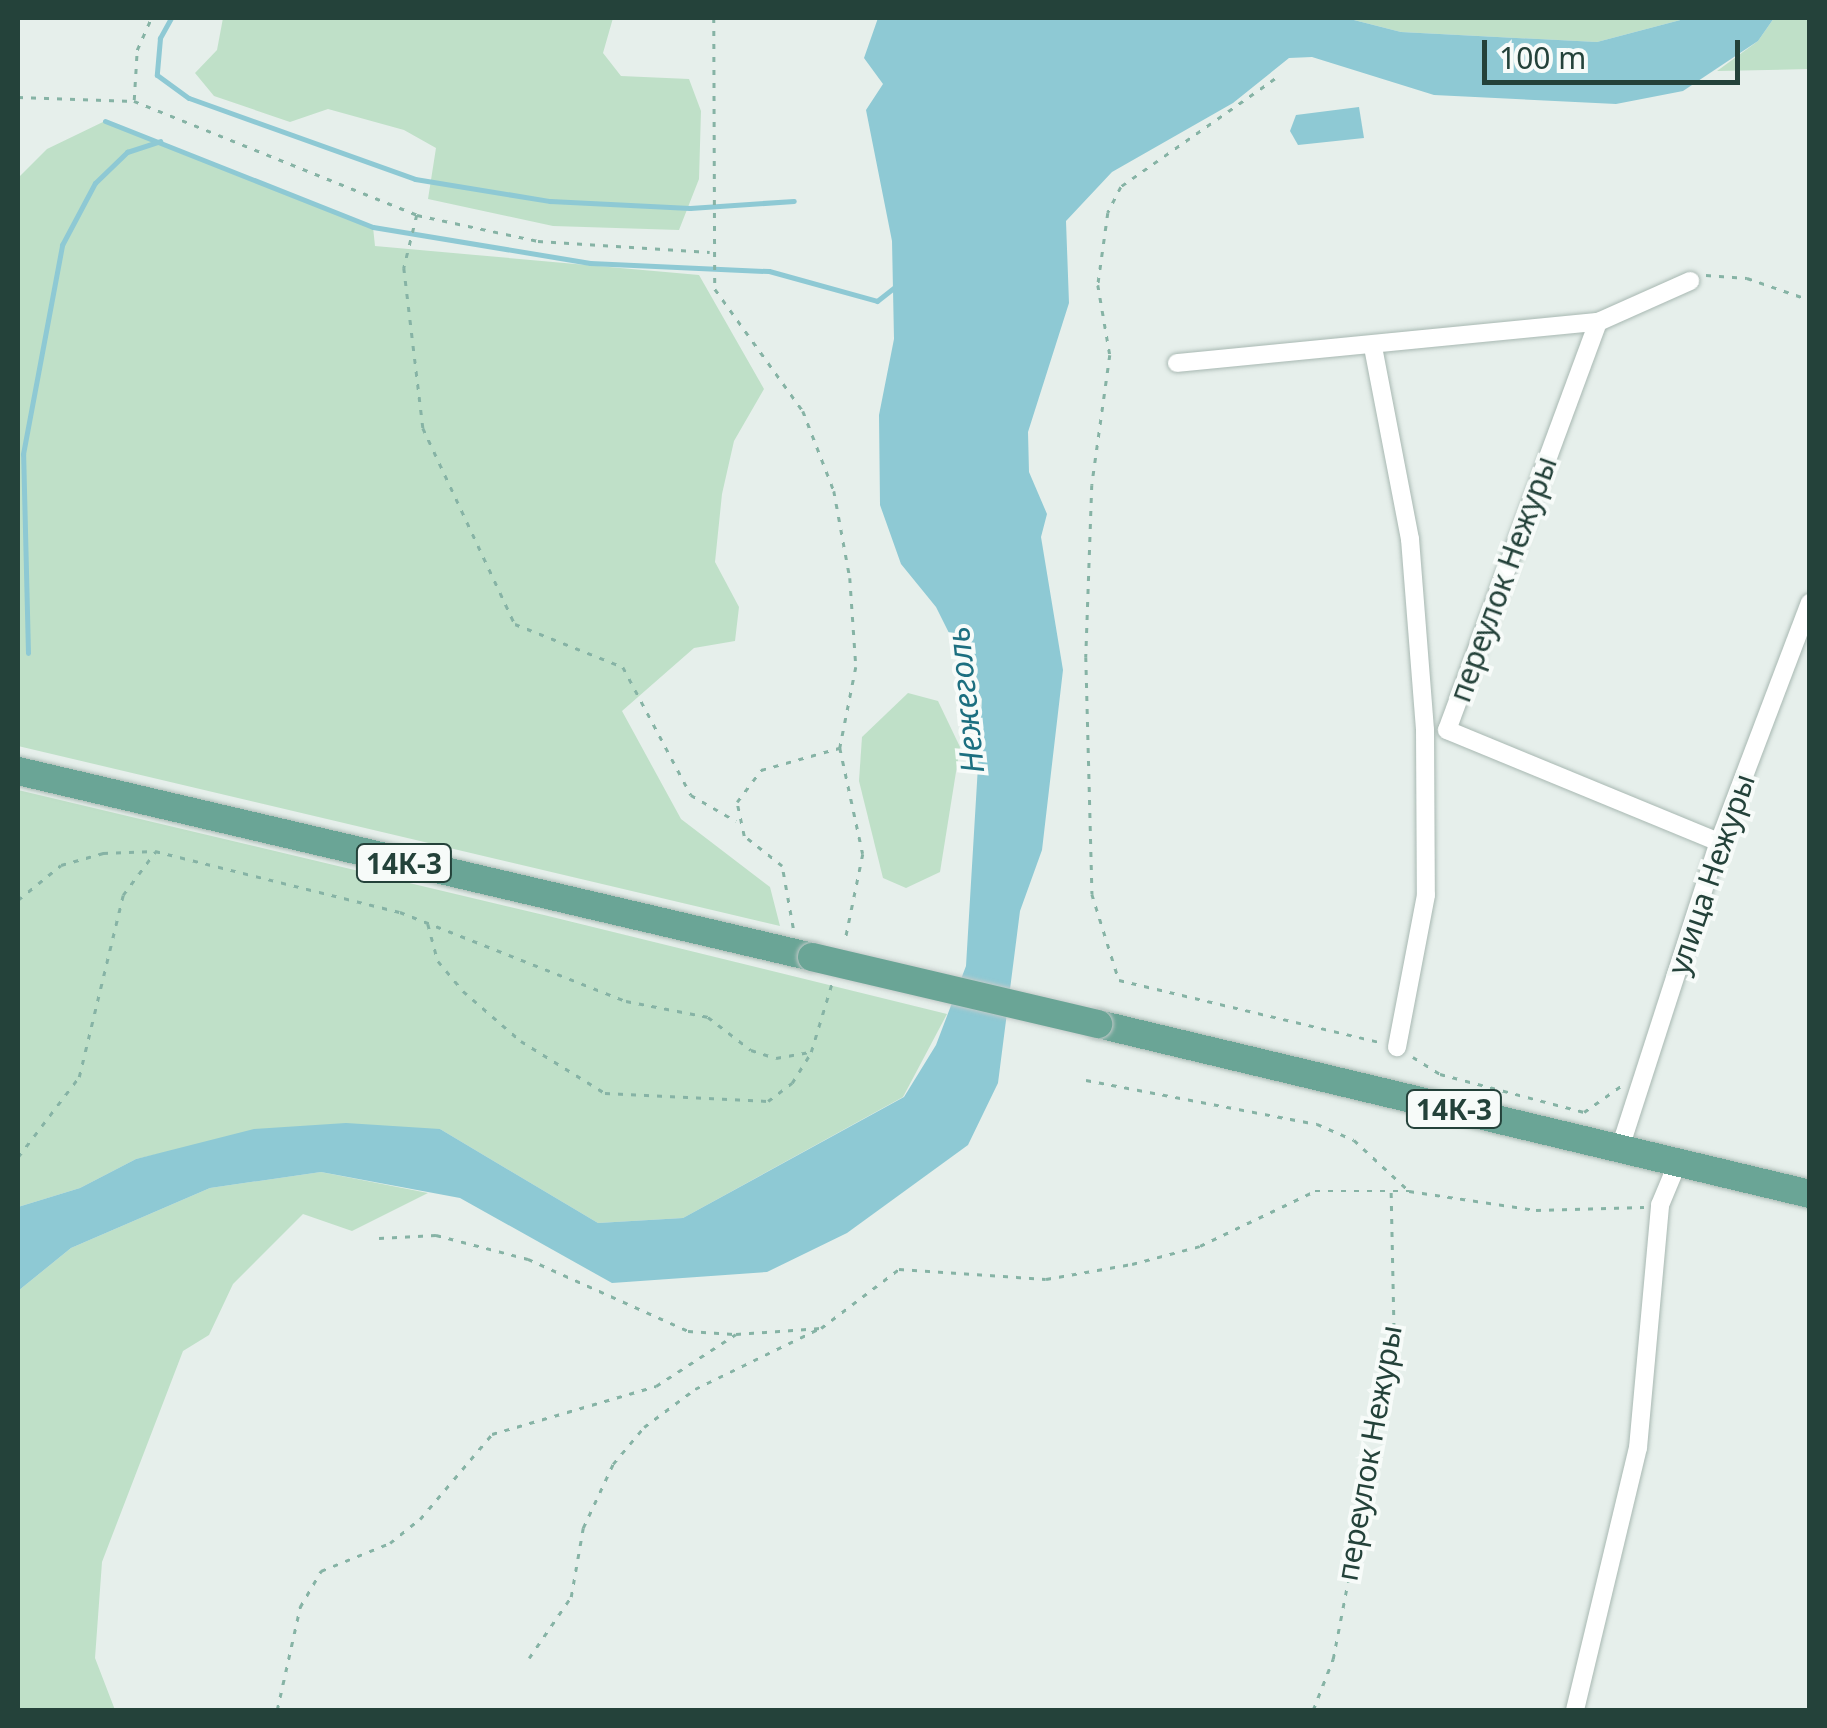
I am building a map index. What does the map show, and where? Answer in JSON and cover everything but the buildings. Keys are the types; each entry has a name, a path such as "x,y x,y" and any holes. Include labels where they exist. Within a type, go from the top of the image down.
{"main road":[{"name":"14К-3","path":"18,772 1810,1194"}],"street":[{"path":"1178,363 1373,347 1598,322 1690,281"},
{"name":"переулок Нежуры","path":"1598,322 1447,730 1718,842"},
{"name":"переулок Нежуры","path":"1373,347 1410,539 1425,730 1426,895 1398,1047"},
{"name":"улица Нежуры","path":"1620,1148 1718,842 1810,603"},
{"path":"1425,730 1447,730"},
{"path":"1576,1710 1638,1448 1660,1205 1678,1162"}],"path":[{"path":"134,101 138,50 151,18"},
{"path":"714,18 720,135 710,252 715,289 791,386 834,491 856,668 840,748 863,854 842,952"},
{"path":"1275,79 1121,188 1108,212 1098,285 1110,355 1092,485 1086,657 1092,894 1118,980 1398,1047 1440,1074 1584,1112 1613,1097 1628,1076 1643,1076"},
{"path":"18,96 134,101 417,215 538,241 710,252"},
{"path":"417,215 404,268 423,428 515,624 623,667 691,795 736,821 782,866 797,918 784,952"},
{"path":"1690,281 1731,275 1810,300"},
{"path":"736,821 743,788 761,770 840,748"},
{"path":"18,1157 79,1076 123,894 156,851"},
{"path":"18,900 62,865 103,852 156,851 428,924 626,1001 708,1017 763,1054 810,1052"},
{"path":"428,924 438,961 463,992 521,1040 605,1093 768,1100 792,1083 810,1052 824,963"},
{"path":"1086,1080 1317,1124 1354,1140 1409,1191"},
{"path":"529,1658 571,1596 584,1528 613,1464 644,1426 695,1388 822,1328 899,1269 1046,1279 1200,1246 1314,1191 1409,1191 1536,1210 1660,1205"},
{"name":"переулок Нежуры","path":"1313,1710 1333,1658 1394,1341 1392,1191"},
{"path":"378,1238 436,1236 528,1259 688,1331 736,1334 822,1328"},
{"path":"277,1710 300,1606 321,1571 390,1543 420,1519 492,1434 656,1386 736,1334"}],"green space":[{"path":"223,18 613,18 603,53 621,76 689,79 701,111 699,179 679,230 553,226 428,199 436,148 404,130 328,109 290,122 214,96 195,73 217,50"},
{"path":"1346,18 1688,18 1597,42 1401,32"},
{"path":"1774,18 1809,18 1809,69 1717,71 1758,41"},
{"path":"105,121 373,227 375,246 699,275 764,389 734,441 722,494 715,562 739,607 735,641 694,648 622,711 681,819 770,887 780,926 18,746 18,178 47,149"},
{"path":"908,693 938,701 960,747 940,872 906,888 883,878 859,781 862,737"},
{"path":"18,790 947,1014 903,1097 683,1218 598,1223 440,1129 189,1147 136,1159 80,1188 18,1207"},
{"path":"321,1172 428,1193 352,1231 303,1214 233,1284 209,1335 183,1351 102,1562 95,1658 115,1710 18,1710 18,1291 71,1248 210,1188"}],"water":[{"path":"878,18 1346,18 1401,32 1597,42 1688,18 1774,18 1758,41 1683,91 1616,104 1434,95 1312,57 1289,58 1233,103 1112,172 1066,221 1069,303 1028,432 1029,472 1047,514 1041,537 1063,670 1042,850 1020,911 998,1083 968,1145 847,1233 767,1272 612,1283 460,1198 321,1172 210,1188 71,1248 18,1291 18,1207 80,1188 136,1159 254,1129 346,1123 440,1129 598,1223 683,1218 904,1097 936,1045 966,966 982,699 936,607 901,564 880,505 879,415 894,339 892,241 866,110 883,84 864,58"},
{"path":"1359,107 1364,138 1298,145 1290,131 1296,115"}],"waterway":[{"path":"171,18 160,38 157,75 189,98 415,179 550,201 690,208 794,201"},
{"path":"105,121 373,227 590,263 769,271 877,301 895,287"},
{"path":"28,653 23,454 62,245 95,183 127,152 160,141"}],"water label":[{"name":"Нежеголь","path":"965,700"}]}
